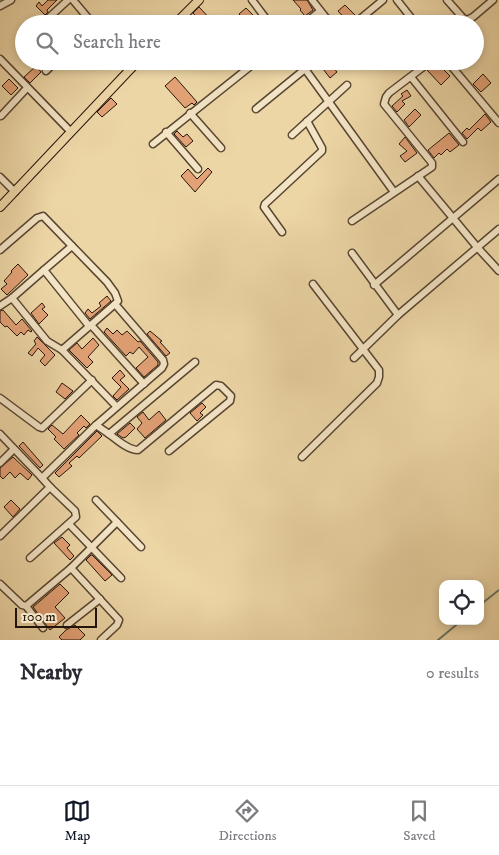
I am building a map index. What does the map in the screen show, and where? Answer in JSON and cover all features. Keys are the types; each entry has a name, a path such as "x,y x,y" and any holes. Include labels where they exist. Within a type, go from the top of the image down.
{"main road":[{"path":"184,15 197,1"},
{"path":"0,207 127,70"}],"street":[{"path":"0,6 11,0"},
{"path":"52,15 68,0"},
{"path":"73,0 86,15"},
{"path":"252,0 263,15"},
{"path":"312,0 324,15"},
{"path":"365,15 383,0"},
{"path":"397,0 407,15"},
{"path":"447,0 460,15"},
{"path":"475,15 493,0"},
{"path":"314,15 320,10"},
{"path":"0,59 71,132"},
{"path":"153,144 245,70"},
{"path":"256,109 304,70"},
{"path":"306,70 394,192"},
{"path":"352,220 431,168 432,163 384,104 389,93 420,70"},
{"path":"455,70 499,123"},
{"path":"411,77 463,142"},
{"path":"292,136 347,85"},
{"path":"1,116 27,88"},
{"path":"190,113 221,148"},
{"path":"282,232 264,207 264,204 322,151 307,121"},
{"path":"166,132 198,169"},
{"path":"418,176 499,271"},
{"path":"0,177 15,192"},
{"path":"374,285 499,179"},
{"path":"0,250 40,216 45,217 107,282 115,293 118,301 62,350"},
{"path":"354,358 398,315 499,229"},
{"path":"0,306 12,298 72,246"},
{"path":"352,253 398,315"},
{"path":"44,270 90,326 144,384"},
{"path":"302,457 377,384 379,377 378,370 313,284"},
{"path":"12,298 48,341 62,350 116,406"},
{"path":"42,478 116,406 144,384 164,364 115,304"},
{"path":"109,434 195,362"},
{"path":"0,398 39,428 42,428 92,380"},
{"path":"96,425 127,446 138,450 216,385 221,386 231,396 230,400 169,451"},
{"path":"0,434 75,512 76,517 30,558"},
{"path":"0,463 14,449"},
{"path":"0,536 50,487"},
{"path":"96,500 141,547"},
{"path":"26,606 71,568 118,522"},
{"path":"69,524 121,578"},
{"path":"71,568 120,620 101,640"},
{"path":"0,584 22,605 26,606 43,628"},
{"path":"67,625 100,599"}],"building":[{"path":"48,0 57,0 47,10 48,12 45,15 36,6 39,2 42,6"},
{"path":"293,0 307,0 313,10 304,15"},
{"path":"345,5 355,15 342,15 338,11"},
{"path":"199,7 207,15 195,15 193,13"},
{"path":"246,8 253,15 240,15"},
{"path":"32,70 39,70 41,72 30,83 24,77"},
{"path":"324,70 335,70 337,72 330,78"},
{"path":"427,70 444,70 450,76 441,85"},
{"path":"483,74 491,83 481,92 473,84"},
{"path":"175,77 197,102 194,105 192,103 185,108 165,86"},
{"path":"9,79 18,88 11,95 2,86"},
{"path":"407,90 411,96 402,101 405,104 397,112 392,106 403,96 401,94"},
{"path":"111,98 117,104 102,117 97,112"},
{"path":"415,109 421,115 409,127 404,120"},
{"path":"485,114 491,122 481,131 478,128 467,139 462,133 467,128 469,130"},
{"path":"177,131 183,137 187,134 193,141 186,147 174,134"},
{"path":"449,133 459,145 450,152 447,149 441,155 439,153 434,158 428,150"},
{"path":"405,137 417,153 405,162 400,156 407,151 399,144"},
{"path":"208,168 212,172 195,192 181,176 188,169 197,179"},
{"path":"18,264 28,275 7,295 1,289 7,284 4,281"},
{"path":"107,296 111,301 90,319 85,313 88,309 92,313 101,306 99,303"},
{"path":"42,303 45,307 42,309 48,315 39,324 31,313"},
{"path":"3,310 16,325 22,319 32,331 28,330 24,335 21,332 17,336 0,322 0,311"},
{"path":"107,328 113,334 117,330 122,335 127,331 138,342 140,341 158,362 158,365 144,377 136,368 148,357 139,347 133,354 130,352 126,356 104,332"},
{"path":"150,331 162,341 160,342 170,353 166,356 147,334"},
{"path":"37,337 55,355 45,366 40,361 45,355 38,348 32,356 28,353 36,344 34,341"},
{"path":"93,338 99,345 88,357 93,362 87,368 69,350 77,343 82,349"},
{"path":"120,370 125,376 120,380 129,389 117,400 113,396 121,387 112,378"},
{"path":"62,383 73,391 65,399 56,392"},
{"path":"202,403 206,407 200,413 203,415 197,421 190,413"},
{"path":"159,411 166,420 145,438 137,429 142,423 137,417 143,412 149,420"},
{"path":"81,415 90,424 86,428 84,426 77,433 79,435 64,449 54,439 56,437 48,429 52,425 63,434"},
{"path":"130,423 135,428 126,437 123,438 117,434"},
{"path":"97,431 102,436 79,458 77,456 69,463 72,466 59,477 55,473"},
{"path":"23,442 43,465 40,468 19,446"},
{"path":"13,457 32,475 28,480 20,473 15,478 10,472 3,479 0,476 0,468"},
{"path":"11,500 20,509 13,517 4,507"},
{"path":"62,537 70,545 67,548 74,556 70,560 54,543"},
{"path":"91,555 112,575 105,581 86,560"},
{"path":"60,584 69,593 55,607 65,618 50,630 33,607"},
{"path":"75,625 85,635 80,640 62,640 59,637 66,630"}],"waterway":[{"path":"484,602 499,590"},
{"path":"438,640 456,625"}]}
